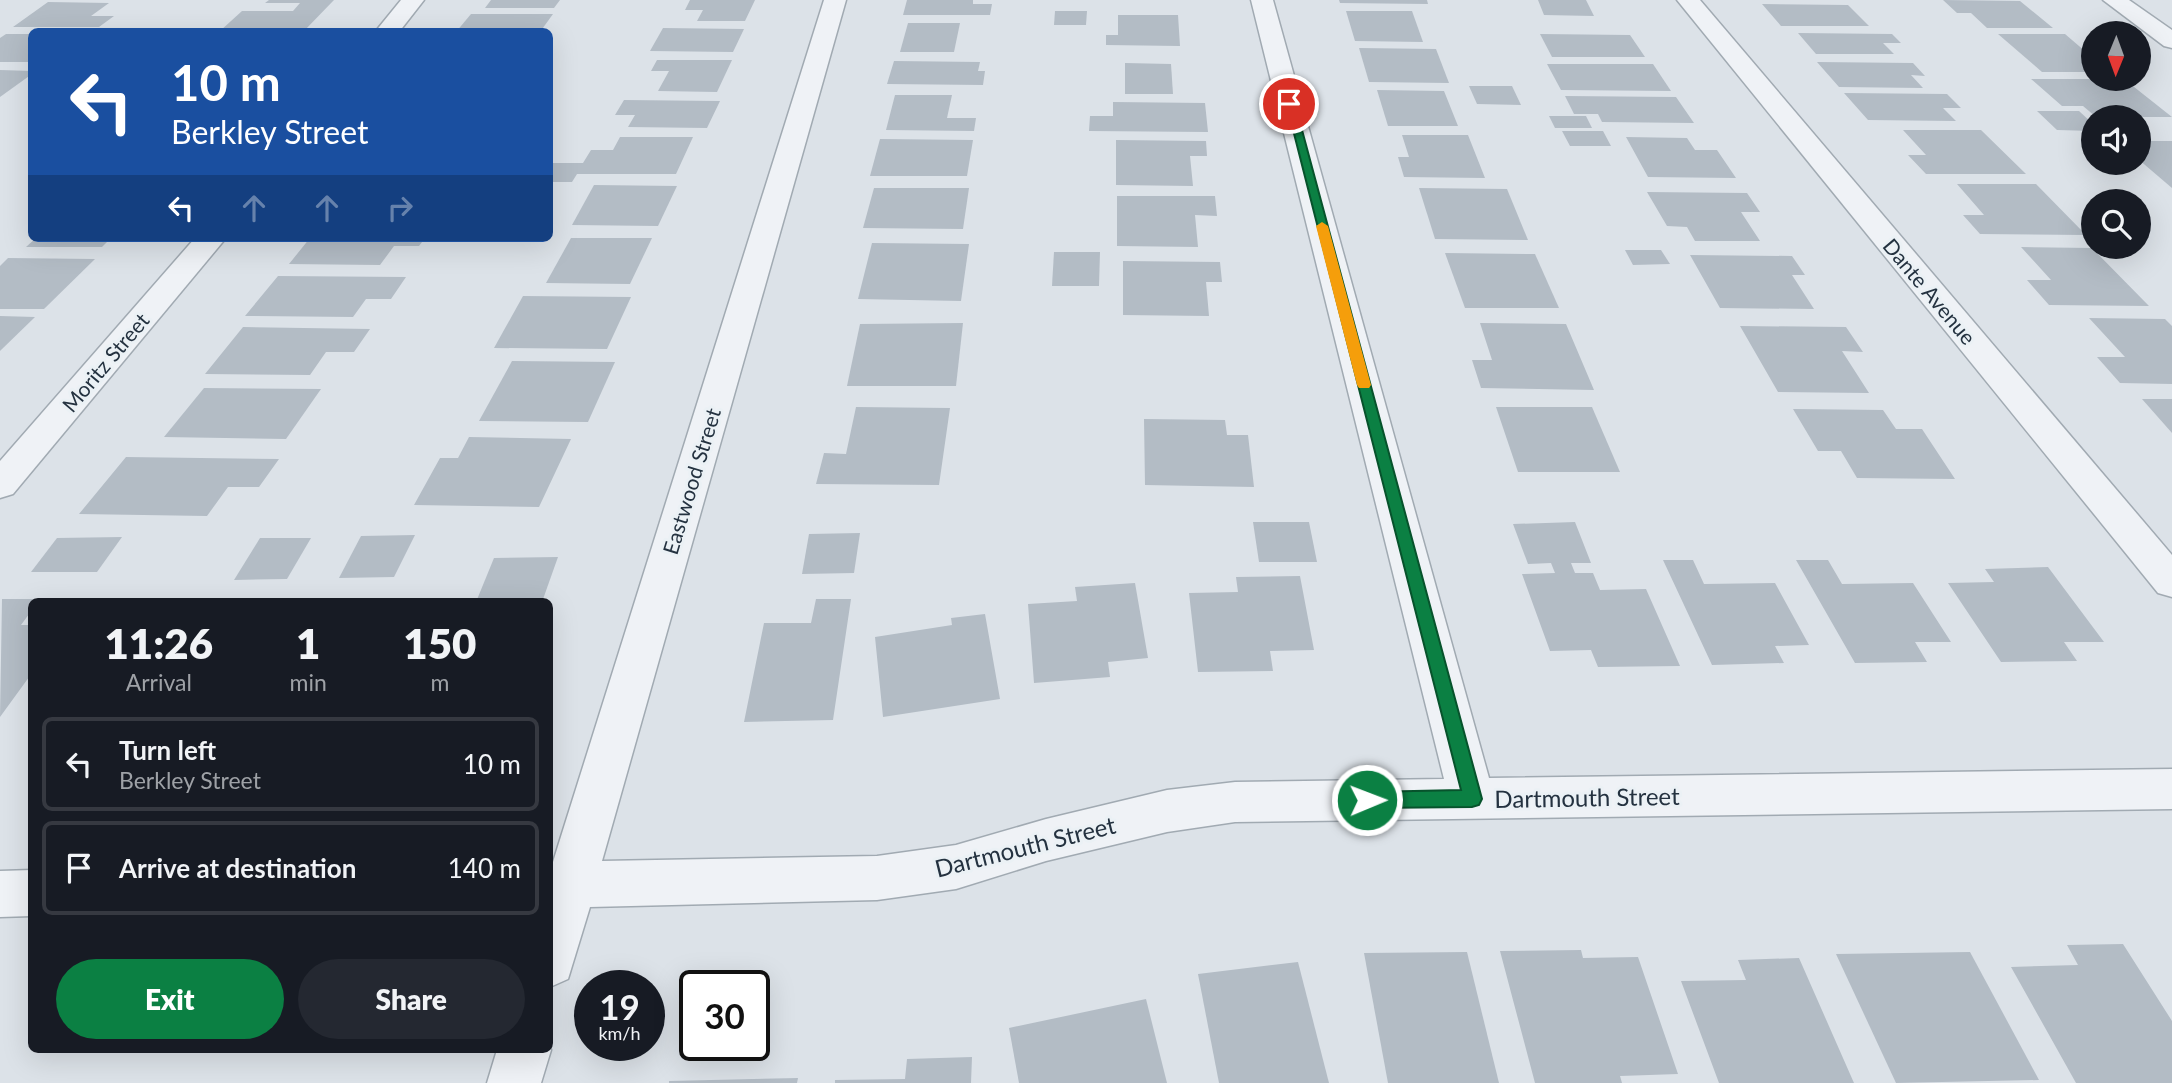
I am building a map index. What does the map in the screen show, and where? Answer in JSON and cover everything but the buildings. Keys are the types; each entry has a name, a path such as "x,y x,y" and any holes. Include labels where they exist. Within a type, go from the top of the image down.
{"street":[{"path":"389,28 413,0"},
{"name":"Eastwood Street","path":"553,941 561,885 835,0"},
{"path":"1262,0 1472,799"},
{"name":"Dante Avenue","path":"1688,0 2172,582"},
{"path":"2114,0 2172,41"},
{"name":"Moritz Street","path":"0,485 208,242"},
{"name":"Dartmouth Street","path":"561,885 877,878 956,867 1046,840 1167,811 1235,802 2172,789"},
{"path":"0,894 28,893"},
{"path":"514,1083 523,1053"}],"slow traffic":[{"path":"1322,226 1364,385"}],"route":[{"path":"1289,104 1472,799 1367,800"}]}
